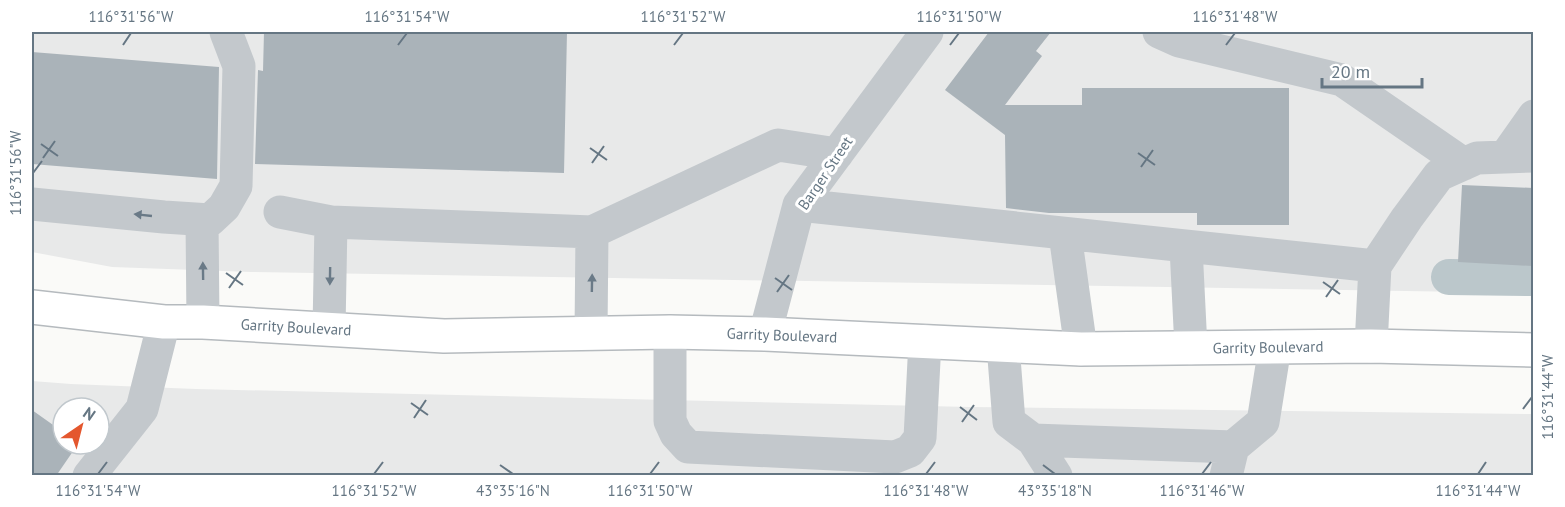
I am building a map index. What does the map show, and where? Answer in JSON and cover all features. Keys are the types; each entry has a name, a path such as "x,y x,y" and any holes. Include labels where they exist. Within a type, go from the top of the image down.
{"main road":[{"name":"Garrity Boulevard","path":"32,307 164,322 203,322 444,336 670,332 765,334 1081,349 1371,346 1533,350"}],"street":[{"path":"32,204 210,220 224,207 236,186 239,66 226,32"},
{"name":"Barger Street","path":"765,334 799,205 927,32"},
{"path":"1159,32 1179,41 1342,80 1464,164"},
{"path":"1371,346 1376,266 1407,218 1439,175 1477,158 1519,157 1533,116"},
{"path":"280,212 331,222 592,232 778,145 837,154"},
{"path":"799,205 1376,266"},
{"path":"202,220 203,322"},
{"path":"329,329 331,222"},
{"path":"591,333 592,232"},
{"path":"1065,234 1081,349"},
{"path":"1186,247 1191,348"},
{"path":"89,476 142,409 164,322"},
{"path":"670,332 670,421 676,434 688,447 895,457 910,450 920,438 925,341"},
{"path":"1003,345 1009,422 1033,440 1056,476"},
{"path":"1033,440 1230,461 1263,422 1275,347"}],"shaded area":[{"path":"32,32 1533,32 1533,293 251,272 112,267 32,252"},
{"path":"32,381 196,389 970,407 1533,414 1533,475 32,475"}],"building":[{"path":"264,32 567,32 564,173 255,164 258,70 263,71"},
{"path":"989,32 1051,32 1036,51 1042,56 1005,105 1082,105 1082,88 1289,88 1289,225 1197,225 1197,213 1049,213 1006,208 1005,135 945,90"},
{"path":"32,52 219,67 217,179 32,164"},
{"path":"1462,185 1533,188 1533,266 1458,262"},
{"path":"32,410 51,423 51,456 70,456 56,476 32,476"}],"waterway":[{"path":"1449,277 1534,278"}]}
